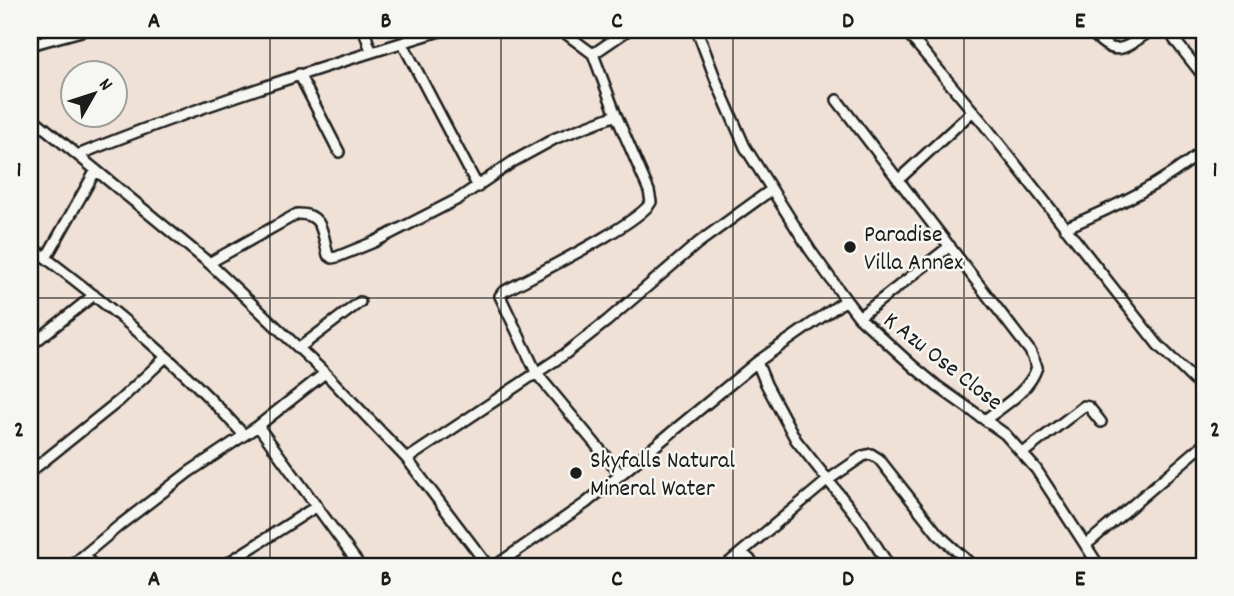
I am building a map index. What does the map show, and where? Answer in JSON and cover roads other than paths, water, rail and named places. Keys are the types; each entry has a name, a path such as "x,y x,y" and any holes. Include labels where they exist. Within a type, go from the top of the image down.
{"street":[{"path":"30,45 85,30"},
{"path":"364,30 371,51"},
{"path":"78,155 163,120 443,30"},
{"path":"561,30 593,54 649,191 651,202 644,211 600,239 501,293 504,306 537,374 621,475"},
{"path":"593,54 628,30"},
{"name":"K Azu Ose Close","path":"697,30 745,147 846,300 859,317 937,386 1005,434 1036,468 1099,566"},
{"path":"905,30 973,111 1158,345 1204,390"},
{"path":"1090,30 1102,45 1114,49 1124,48 1152,30"},
{"path":"1174,39 1204,77"},
{"path":"403,44 478,187"},
{"path":"299,75 339,152"},
{"path":"837,100 1030,351 1037,367 1034,378 1019,394 986,419"},
{"path":"898,180 973,111"},
{"path":"209,263 298,214 310,215 319,222 328,255 337,257 374,242 478,187 514,161 556,138 616,115"},
{"path":"30,116 209,263 325,373 407,459 488,566"},
{"path":"1065,228 1126,202 1204,152"},
{"path":"46,258 96,170"},
{"path":"407,459 485,405 537,374 607,321 698,243 771,190"},
{"path":"30,246 94,295 166,357 244,435"},
{"path":"859,317 950,246"},
{"path":"30,346 94,295"},
{"path":"495,566 555,526 757,362 846,300"},
{"path":"299,348 360,302"},
{"path":"30,472 120,400 166,357"},
{"path":"757,362 765,384 796,440 862,523 889,566"},
{"path":"71,566 189,472 258,426 325,373"},
{"path":"1023,453 1081,407 1089,407 1101,422"},
{"path":"258,426 360,566"},
{"path":"1086,545 1204,444"},
{"path":"725,566 828,480 863,456 871,454 879,459 938,534 973,566"},
{"path":"223,566 237,562 317,506"},
{"path":"743,553 756,566"},
{"path":"85,555 93,566"}],"place":[{"name":"Paradise Villa Annex","path":"850,247"},
{"name":"Skyfalls Natural Mineral Water","path":"576,473"}]}
